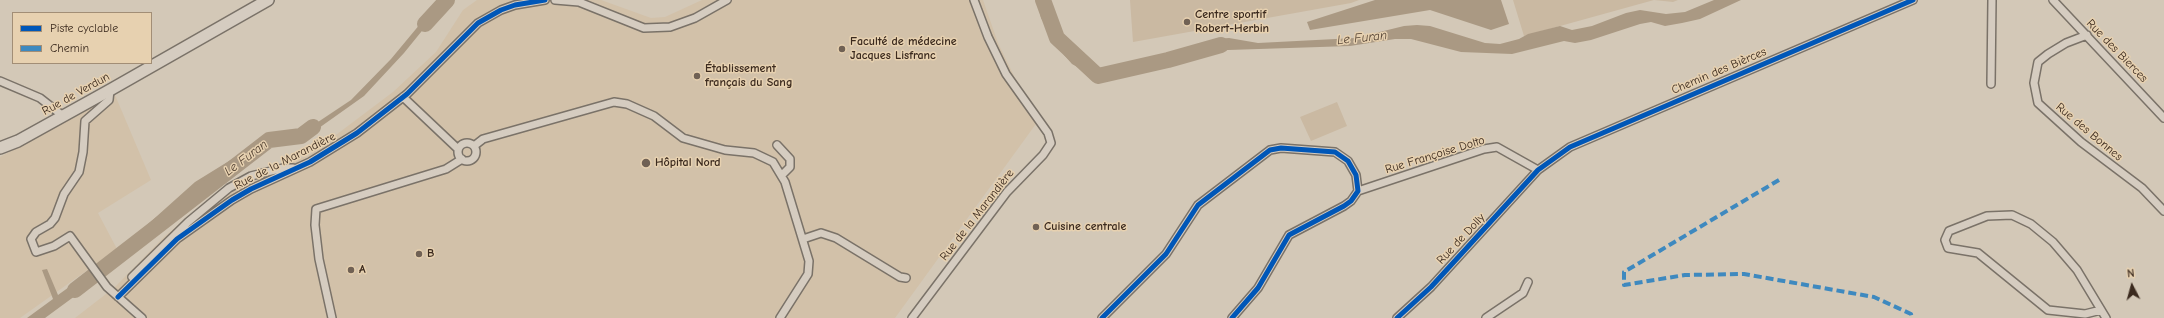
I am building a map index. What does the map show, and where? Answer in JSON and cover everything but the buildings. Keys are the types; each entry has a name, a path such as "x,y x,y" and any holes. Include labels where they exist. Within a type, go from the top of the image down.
{"main road":[{"name":"Rue de Verdun","path":"0,148 63,116 268,0"}],"street":[{"name":"Rue de la Marandière","path":"117,296 177,239 232,200 251,189 297,168 357,133 402,97 478,23 501,10 529,1 545,0"},
{"path":"555,0 579,2 644,28 670,27 695,18 727,0"},
{"name":"Rue de la Marandière","path":"912,318 1007,192 1043,155 1051,142 1048,133 1006,74 988,37 974,0"},
{"name":"Chemin des Bièrces","path":"1538,170 1570,147 1593,136 1913,0"},
{"path":"1991,84 1992,0"},
{"name":"Rue des Bierces","path":"2053,0 2164,118"},
{"name":"Rue des Bonnes","path":"2087,36 2066,43 2038,62 2034,83 2038,103 2081,142 2142,188 2164,210"},
{"path":"0,81 40,98 63,116"},
{"path":"110,90 109,100 85,121 83,152 79,172 64,194 55,218 50,224 36,232 31,239 36,252 54,246 70,236 107,287 142,318"},
{"path":"402,97 458,149 459,155 462,159"},
{"path":"474,146 483,139 614,102 627,104 654,116 683,138 724,150 754,153 773,162 782,175 809,261 808,274 780,318"},
{"path":"458,149 466,143 474,146"},
{"path":"777,145 790,159 790,167 782,175"},
{"path":"332,318 319,259 315,225 316,209 446,169 462,159 468,160 474,156 474,146"},
{"name":"Rue Françoise Dolto","path":"1358,191 1484,149 1497,147 1538,170"},
{"path":"1102,318 1166,254 1198,205 1270,150 1281,148 1335,152 1348,161 1356,174 1358,191 1344,206 1289,235 1258,288 1232,318"},
{"name":"Rue de la Marandière","path":"117,296 146,262 188,222 229,188 251,176 284,168 297,168"},
{"name":"Rue de Dolly","path":"1397,318 1431,287 1538,170"},
{"path":"2101,310 2085,314 2048,310 1978,253 1948,248 1945,240 1949,232 1987,216 2012,215 2032,224 2053,242 2077,270 2106,318"},
{"path":"803,239 820,233 836,238 900,277 906,278"},
{"path":"1486,318 1524,292 1528,282"}],"shaded area":[{"name":"Hôpital Nord","path":"477,0 601,0 651,18 665,17 702,0 983,0 998,43 1016,80 1041,117 895,318 75,318 115,287 164,237 201,205 231,183 262,169 308,156 393,92 436,52 463,10"},
{"name":"Centre sportif Robert-Herbin","path":"1130,0 1359,0 1351,3 1133,42"},
{"path":"1513,0 1654,0 1524,36"},
{"path":"1654,0 1678,0 1673,2"},
{"path":"115,95 151,180 98,213 117,249 20,318 0,318 0,157"},
{"path":"1337,102 1347,126 1311,141 1300,117"}],"water":[{"path":"440,0 447,0 404,53 364,96 302,140 269,143 221,173 181,203 104,273 99,268 195,182 263,140 272,137 294,138 351,100 391,59"},
{"path":"1037,0 1043,0 1044,7 1053,28 1061,37 1068,53 1085,64 1099,68 1125,70 1136,68 1160,56 1179,53 1215,39 1229,38 1258,43 1355,38 1404,26 1417,25 1430,26 1485,43 1500,44 1519,39 1528,34 1560,26 1572,30 1592,26 1626,13 1640,10 1666,14 1685,12 1714,0 1741,0 1700,19 1665,26 1651,22 1640,24 1591,40 1575,43 1564,41 1512,54 1461,52 1411,39 1395,39 1350,46 1198,51 1175,63 1155,65 1125,76 1094,76 1072,64 1064,55 1041,18"},
{"path":"1375,0 1501,0 1509,24 1491,30 1430,10 1310,30 1307,22"},
{"path":"47,269 58,295 83,277 92,274 94,282 45,318 27,318 53,299 42,270"}],"waterway":[{"name":"Le Furan","path":"425,24 447,0"},
{"name":"Le Furan","path":"1043,0 1057,38 1098,76 1168,60 1221,45"},
{"name":"Le Furan","path":"75,290 269,140 301,136 313,127"}],"marked path":[{"path":"1779,180 1624,272 1624,285 1685,275 1744,274 1874,297 1911,314 1912,318"}],"cycle path":[{"path":"118,297 177,239 232,200 251,189 310,162 357,133 407,94 478,23 501,10 515,5 545,0"},
{"path":"1397,318 1431,287 1538,170 1570,147 1913,0"},
{"path":"1102,318 1166,254 1198,205 1270,150 1281,148 1335,152 1348,161 1356,175 1358,191 1351,201 1344,206 1289,235 1258,288 1232,318"}],"place":[{"name":"Centre sportif Robert-Herbin","path":"1187,22"},
{"name":"Faculté de médecine Jacques Lisfranc","path":"842,49"},
{"name":"Établissement français du Sang","path":"697,76"},
{"name":"Hôpital Nord","path":"646,163"},
{"name":"Cuisine centrale","path":"1036,227"},
{"name":"B","path":"419,254"},
{"name":"A","path":"351,270"}]}
